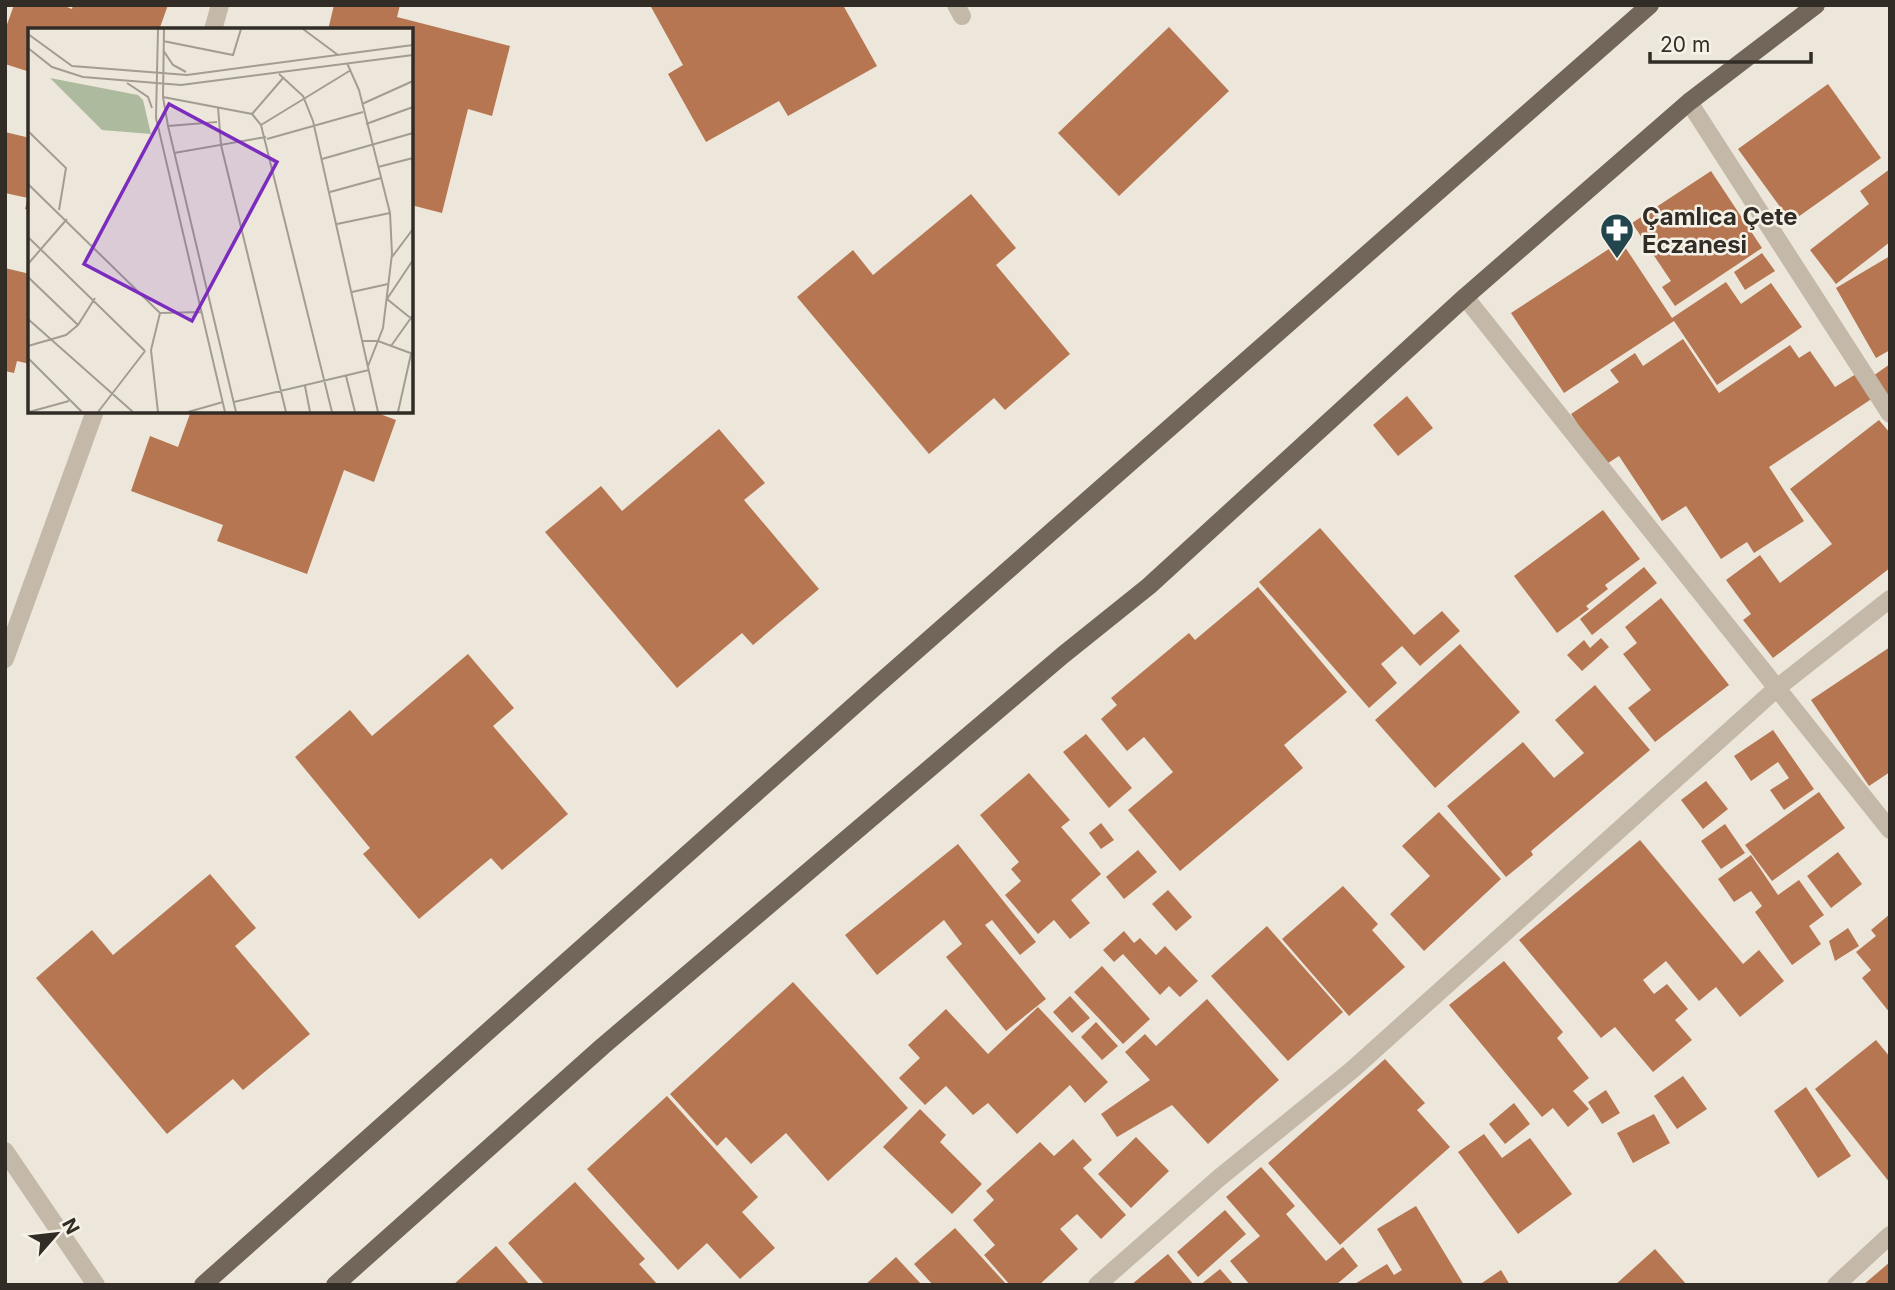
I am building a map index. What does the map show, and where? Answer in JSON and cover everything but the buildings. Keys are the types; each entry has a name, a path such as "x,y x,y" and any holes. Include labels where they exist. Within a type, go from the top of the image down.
{"main road":[{"path":"203,1285 865,696 1650,5"},
{"path":"335,1285 603,1046 1063,655 1149,586 1465,297 1689,102 1815,5"}],"street":[{"path":"214,28 220,5"},
{"path":"1689,102 1890,414"},
{"path":"1465,297 1890,830"},
{"path":"5,659 94,413"},
{"path":"1097,1285 1219,1178 1352,1070 1777,688 1890,599"},
{"path":"5,1151 96,1285"},
{"path":"1836,1285 1890,1235"}],"place":[{"name":"Çamlıca Çete Eczanesi","path":"1617,260"}]}
